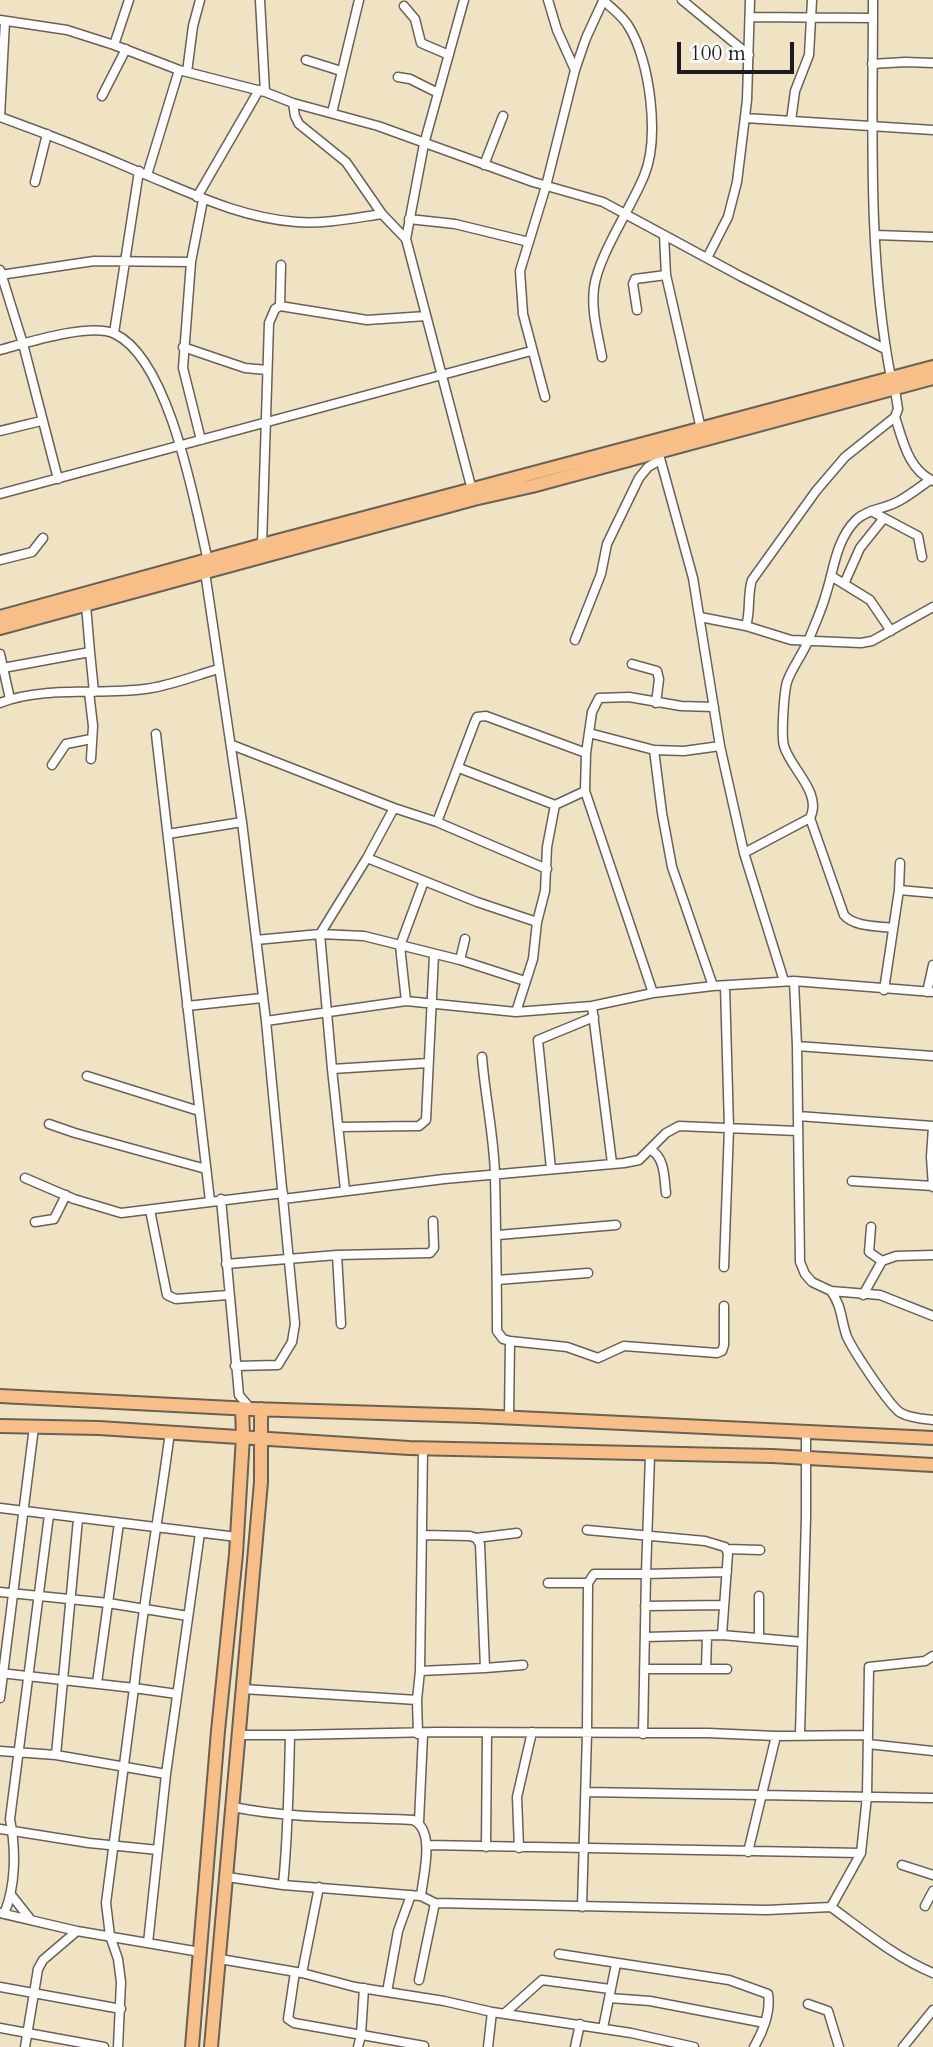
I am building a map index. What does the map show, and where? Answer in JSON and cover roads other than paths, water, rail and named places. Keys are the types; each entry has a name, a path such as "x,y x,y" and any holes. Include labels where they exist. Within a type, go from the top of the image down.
{"main road":[{"path":"0,617 657,451 893,384 933,367"},
{"path":"0,628 86,605 207,566 262,545 472,491 657,451 701,429 893,384 933,378"},
{"path":"0,1396 933,1438"},
{"path":"192,2047 237,1537 243,1436 251,1409"},
{"path":"211,2047 261,1482 260,1437 251,1409"},
{"path":"0,1426 170,1432 424,1448 806,1458 933,1465"},
{"path":"194,2021 213,2030"}],"street":[{"path":"114,45 129,0"},
{"path":"114,333 124,262 143,173 183,71 200,0"},
{"path":"201,440 184,378 183,347 191,261 200,198 262,91 260,0"},
{"path":"332,113 359,0"},
{"path":"464,0 424,144 406,239 472,491"},
{"path":"548,0 557,30 575,70"},
{"path":"545,397 531,351 519,279 575,70 603,0 627,23 640,48 652,134 649,161 596,278 594,305 602,356"},
{"path":"682,0 748,55"},
{"path":"707,258 723,229 731,207 745,118 750,0"},
{"path":"791,121 795,90 809,55 812,0"},
{"path":"746,626 750,614 750,586 758,571 816,491 845,457 895,417 898,409 885,349 876,235 873,0"},
{"path":"404,6 415,19 421,43 449,55"},
{"path":"750,17 873,18"},
{"path":"382,214 322,222 296,222 240,211 200,198 0,117 3,21 54,27 114,45 183,71 262,91 292,103 378,126 484,166 586,196 625,213 885,349"},
{"path":"102,96 126,49"},
{"path":"306,60 341,71"},
{"path":"872,64 933,63"},
{"path":"398,77 410,79 438,93"},
{"path":"292,103 299,124 346,162 382,214 406,239"},
{"path":"484,166 503,116"},
{"path":"745,118 933,130"},
{"path":"35,182 47,134"},
{"path":"409,219 455,223 529,242"},
{"path":"664,235 666,275 701,429"},
{"path":"876,235 933,237"},
{"path":"58,479 23,344 0,273 94,261 191,261"},
{"path":"280,306 281,265"},
{"path":"638,310 633,284 635,279 666,275"},
{"path":"262,545 269,323 275,309 280,306 368,320 426,316"},
{"path":"0,350 88,331 114,333 131,345 140,356 169,411 181,446 207,566 218,669 242,822 266,1021 295,1324 292,1342 278,1365 235,1366"},
{"path":"183,347 238,366 267,370"},
{"path":"0,494 531,351"},
{"path":"744,853 810,818 814,808 802,776 785,750 782,732 786,685 808,640 841,541 863,514 900,501 931,480 918,470 910,458 895,417"},
{"path":"0,431 41,421"},
{"path":"657,451 693,578 720,746 744,853 784,981"},
{"path":"575,640 601,574 607,544 639,478 657,451"},
{"path":"871,512 918,536 922,557"},
{"path":"844,584 860,548 884,518"},
{"path":"0,560 32,552 43,538"},
{"path":"831,576 870,600 891,631"},
{"path":"86,605 93,726 90,759"},
{"path":"700,617 746,626 782,638 861,643 872,641 933,607"},
{"path":"3,668 89,652"},
{"path":"0,654 10,699"},
{"path":"632,664 657,671 659,680 656,702"},
{"path":"0,703 48,694 154,687 218,669"},
{"path":"653,993 584,791 592,712 599,698 629,698 714,707"},
{"path":"437,822 474,724 482,715 586,752"},
{"path":"589,733 654,750 684,751 720,746"},
{"path":"156,734 210,1201"},
{"path":"52,765 66,744 90,739"},
{"path":"232,745 437,822 547,869"},
{"path":"654,750 672,867 713,986"},
{"path":"459,768 555,805 584,791"},
{"path":"516,1012 533,959 537,922 543,905 547,847 555,805"},
{"path":"345,1190 320,934 394,808"},
{"path":"810,818 844,915 854,923 893,928"},
{"path":"168,834 242,822"},
{"path":"367,858 537,922"},
{"path":"884,990 899,890 900,863"},
{"path":"406,1001 400,946 424,881"},
{"path":"899,890 933,893"},
{"path":"256,940 320,934 364,936 460,960 525,981"},
{"path":"460,960 465,939"},
{"path":"339,1127 419,1126 426,1120 434,955"},
{"path":"266,1021 406,1001 516,1012 592,1006 653,993 713,986 784,981 930,992 933,965"},
{"path":"794,981 800,1262 812,1282 831,1291 880,1295 933,1316"},
{"path":"724,1267 729,1129 725,986"},
{"path":"187,1006 262,998"},
{"path":"592,1006 612,1163"},
{"path":"551,1169 538,1040 594,1017"},
{"path":"797,1046 933,1056"},
{"path":"482,1057 495,1176 494,1203 498,1235 497,1331 503,1339 567,1347 598,1358 624,1346 717,1353 722,1351 724,1345 724,1306"},
{"path":"332,1069 428,1063"},
{"path":"87,1076 199,1111"},
{"path":"798,1116 933,1126 933,1186 852,1181"},
{"path":"49,1124 205,1169"},
{"path":"25,1178 121,1213 221,1199 283,1196 639,1160 666,1133 679,1126 798,1131"},
{"path":"651,1150 658,1154 662,1163 666,1193"},
{"path":"35,1222 54,1219 66,1195"},
{"path":"221,1199 239,1395 251,1409"},
{"path":"150,1210 167,1296 176,1298 228,1295"},
{"path":"226,1264 337,1255 430,1252 434,1248 433,1221"},
{"path":"498,1235 617,1225"},
{"path":"871,1227 869,1252 882,1261"},
{"path":"337,1255 341,1324"},
{"path":"863,1295 882,1261 896,1256 933,1255"},
{"path":"498,1280 588,1272"},
{"path":"872,1280 880,1295"},
{"path":"831,1291 841,1309 850,1344 892,1406 904,1415 933,1420"},
{"path":"509,1417 510,1341"},
{"path":"0,1699 34,1427"},
{"path":"118,2047 121,2009 118,1959 110,1936 106,1903 125,1767 142,1608 157,1528 170,1432"},
{"path":"800,1734 806,1432"},
{"path":"421,1896 427,1845 419,1822 421,1734 417,1700 424,1448"},
{"path":"643,1734 650,1455"},
{"path":"0,1508 237,1537"},
{"path":"49,1515 21,1752 10,1819 13,1832 12,1896 2,1913 77,1931 200,1952"},
{"path":"56,1755 78,1519"},
{"path":"97,1683 119,1523"},
{"path":"587,1531 705,1541 727,1549 760,1550"},
{"path":"148,1942 166,1774 200,1533"},
{"path":"422,1535 476,1538 517,1533"},
{"path":"476,1538 480,1544 485,1668"},
{"path":"722,1635 727,1549"},
{"path":"582,1907 588,1583 594,1574 727,1572"},
{"path":"548,1583 588,1583"},
{"path":"0,1592 142,1608 188,1616"},
{"path":"759,1596 759,1638"},
{"path":"645,1605 724,1605"},
{"path":"645,1637 722,1635 802,1642"},
{"path":"706,1669 707,1636"},
{"path":"831,1907 861,1853 867,1796 869,1667 925,1661 933,1656"},
{"path":"419,1671 523,1665"},
{"path":"644,1669 727,1669"},
{"path":"2,1673 177,1694"},
{"path":"243,1689 417,1700"},
{"path":"239,1735 437,1732 776,1736 800,1734 868,1740 933,1751"},
{"path":"519,1847 517,1797 532,1732"},
{"path":"486,1847 487,1733"},
{"path":"283,1885 289,1815 287,1801 290,1735"},
{"path":"748,1852 776,1736"},
{"path":"0,1751 56,1755 166,1774"},
{"path":"586,1792 933,1798"},
{"path":"233,1807 271,1815 419,1822"},
{"path":"0,1829 158,1850"},
{"path":"427,1845 861,1853"},
{"path":"902,1865 933,1875"},
{"path":"227,1877 283,1885 421,1896 435,1903 768,1910 831,1907 904,1959 933,1973"},
{"path":"319,1887 288,2019 294,2024 424,2046"},
{"path":"925,1906 933,1891"},
{"path":"387,1992 398,1931 411,1895"},
{"path":"12,1896 31,1920"},
{"path":"419,1980 435,1903"},
{"path":"25,2047 38,1969 43,1960 77,1931"},
{"path":"559,1954 729,1980 768,1994 765,2023 754,2047"},
{"path":"220,1959 492,2012 603,2028 655,2043 693,2047"},
{"path":"603,2028 616,1964"},
{"path":"505,2013 542,1980 765,2023"},
{"path":"0,1987 121,2009"},
{"path":"358,2047 362,2035 364,1988"},
{"path":"808,2004 828,2011 839,2047"},
{"path":"903,2047 933,2010"},
{"path":"488,2047 492,2012"},
{"path":"576,2047 580,2024"},
{"path":"0,2028 59,2043 104,2047"}]}
